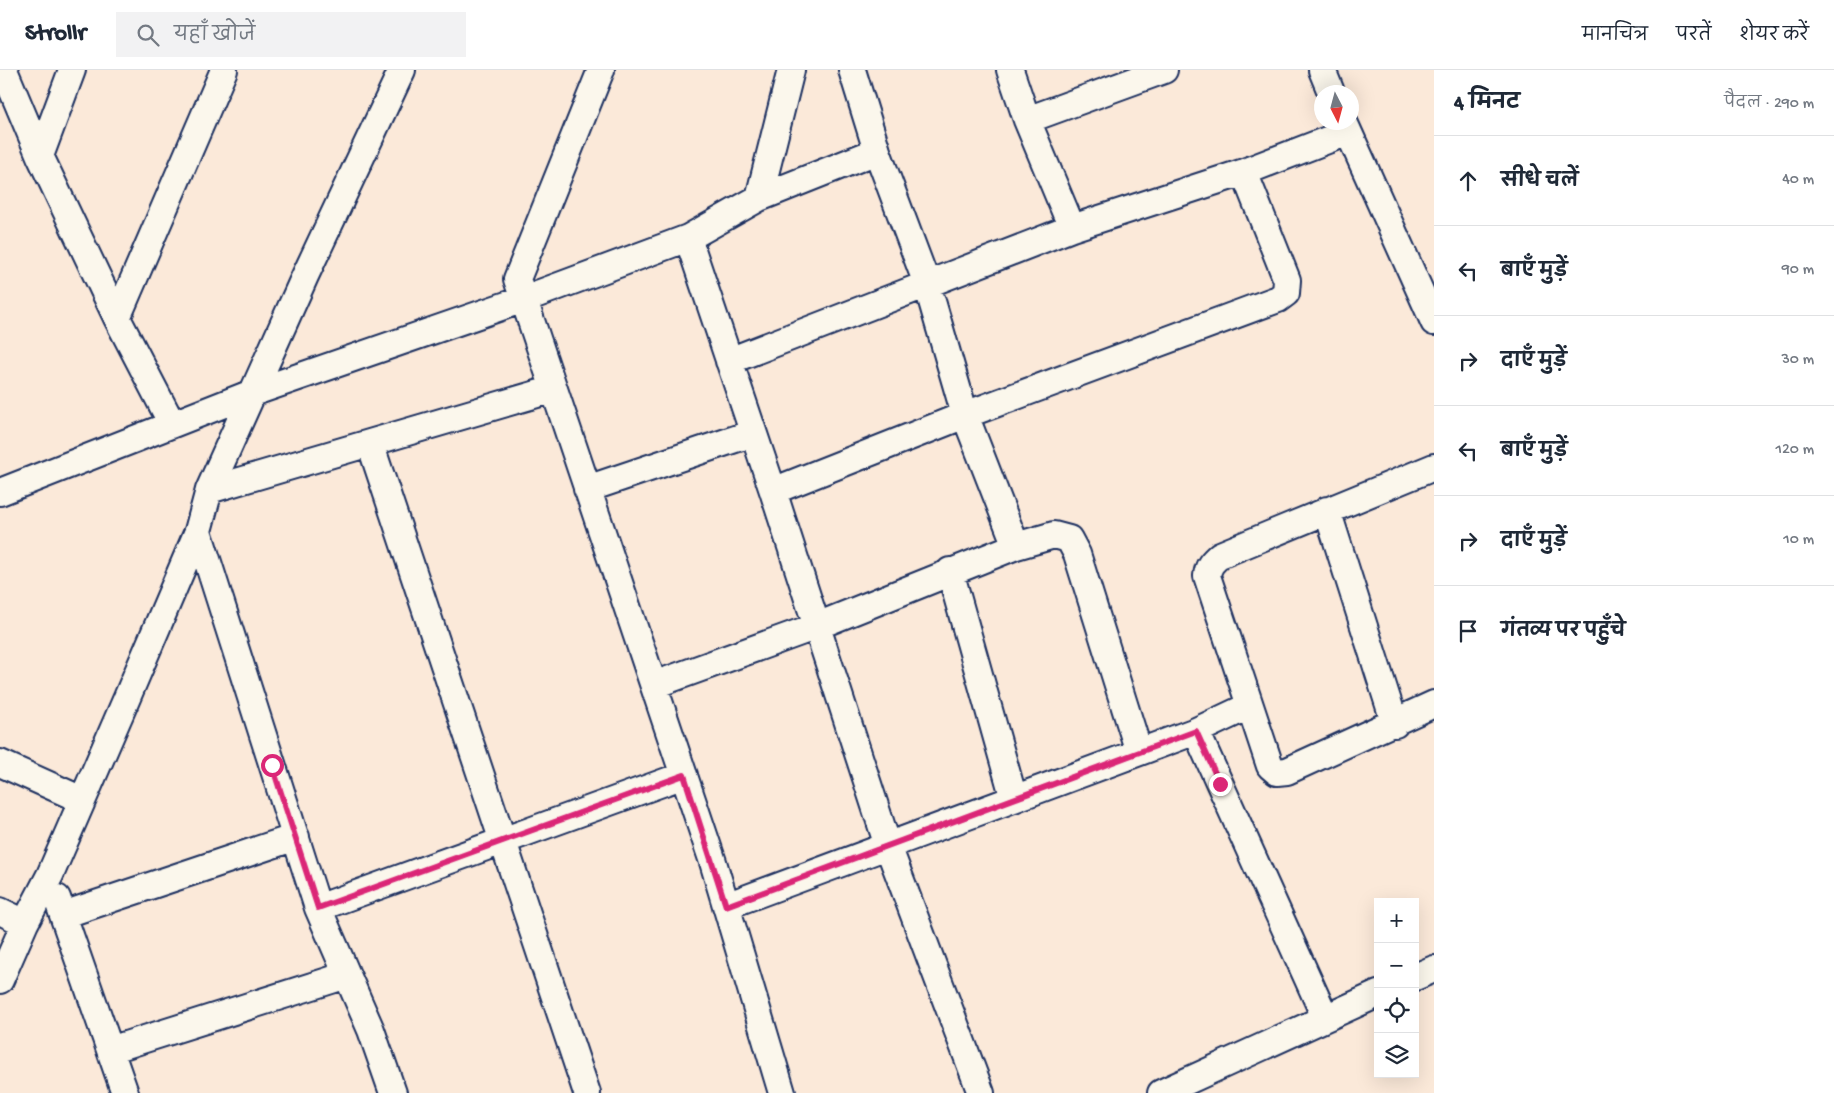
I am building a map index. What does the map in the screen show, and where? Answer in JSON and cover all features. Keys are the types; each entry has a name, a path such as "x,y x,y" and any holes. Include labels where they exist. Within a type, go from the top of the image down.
{"street":[{"path":"4,70 40,156 116,318 172,424"},
{"path":"40,156 72,70"},
{"path":"116,318 224,70"},
{"path":"0,980 25,923 50,875 198,531 209,490 402,70"},
{"path":"601,70 517,279 684,775 726,906 782,1093"},
{"path":"759,198 791,70"},
{"path":"852,70 877,152 927,284 965,415 1016,546"},
{"path":"1010,70 1027,120 1072,228"},
{"path":"1027,120 1164,70"},
{"path":"1322,70 1328,85"},
{"path":"729,361 1072,228 1244,172 1339,130"},
{"path":"1347,130 1434,322"},
{"path":"0,492 252,393 524,299 688,238 759,198 877,152"},
{"path":"773,491 965,415 1278,299 1286,293 1287,280 1244,172"},
{"path":"688,238 773,491 888,846 981,1093"},
{"path":"209,490 554,389"},
{"path":"587,489 753,433"},
{"path":"370,443 587,1093"},
{"path":"1434,467 1220,555 1212,562 1207,576 1270,766 1277,772 1287,771 1395,724 1434,704"},
{"path":"1327,510 1395,724"},
{"path":"198,531 318,908 371,1030 393,1093"},
{"path":"654,685 817,626 1016,546 1054,535 1069,539 1076,554 1139,752"},
{"path":"950,571 1014,799"},
{"path":"726,906 1196,731 1249,706"},
{"path":"1196,731 1325,1016"},
{"path":"0,763 82,800"},
{"path":"318,908 684,775"},
{"path":"63,915 296,836"},
{"path":"50,875 125,1093"},
{"path":"0,911 25,923"},
{"path":"1419,975 1434,969"},
{"path":"110,1050 347,975"},
{"path":"1161,1093 1325,1016 1374,996"}],"route":[{"path":"272,765 318,908 684,775 726,906 1196,731 1220,784"}]}
